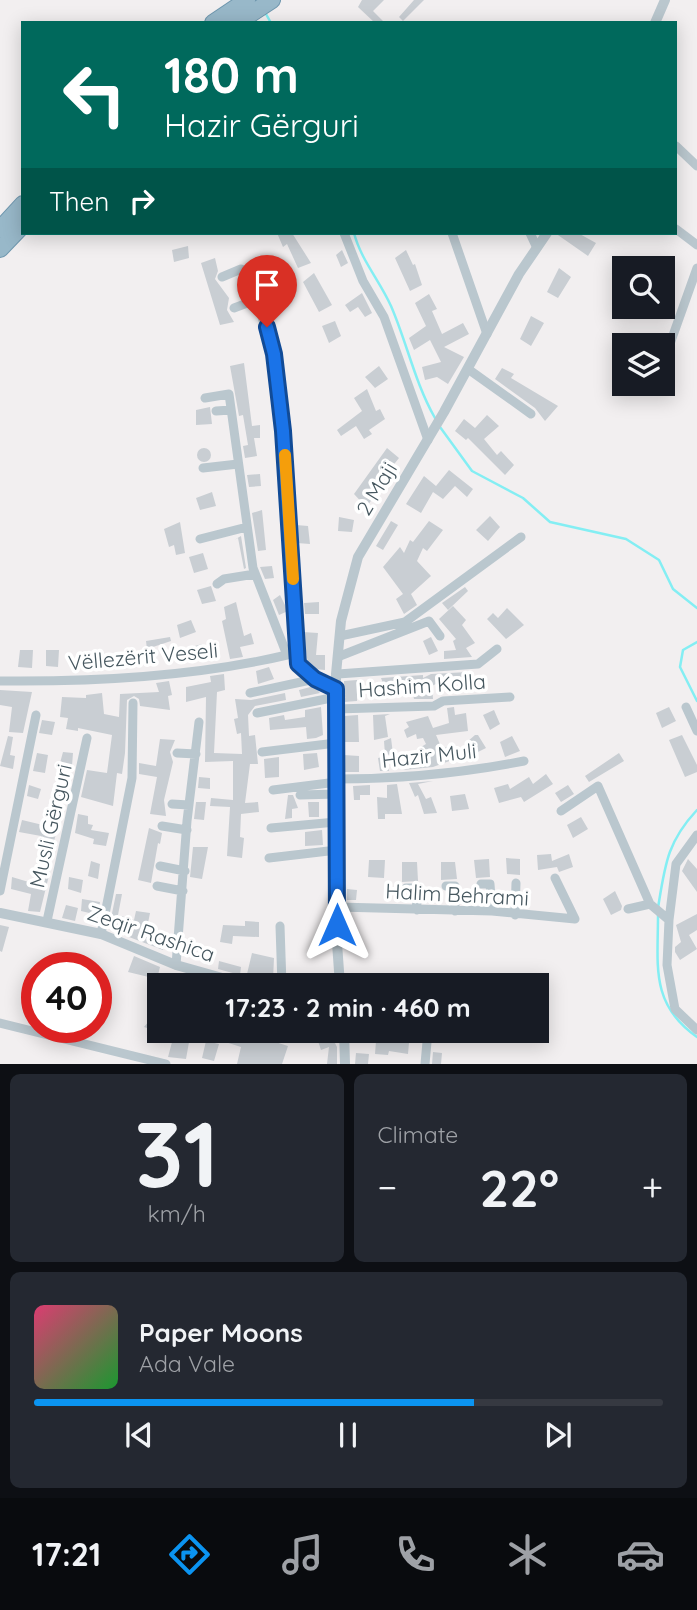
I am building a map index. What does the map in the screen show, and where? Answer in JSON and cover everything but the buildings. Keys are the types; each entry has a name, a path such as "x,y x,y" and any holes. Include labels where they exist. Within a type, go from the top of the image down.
{"highway":[{"path":"216,21 247,0"},
{"path":"240,21 272,0"},
{"path":"0,229 21,206"},
{"path":"0,249 21,227"}],"street":[{"path":"656,21 665,0"},
{"path":"677,147 697,166"},
{"path":"677,230 697,244"},
{"path":"345,235 363,281 384,317 430,436"},
{"path":"453,235 487,334"},
{"path":"531,235 537,248"},
{"name":"2 Maji","path":"340,973 336,693 340,636 358,557 444,412 519,274 546,235"},
{"path":"674,333 697,268"},
{"path":"222,278 245,269 258,299 274,354 283,431 298,664"},
{"path":"234,308 258,299"},
{"path":"468,369 531,414"},
{"path":"205,398 229,394 255,574 287,656 336,693"},
{"path":"216,411 231,410"},
{"path":"202,468 238,464"},
{"path":"200,539 247,527"},
{"path":"340,636 405,622 521,537"},
{"path":"217,584 224,579 255,574"},
{"path":"340,656 429,621 440,636"},
{"path":"338,674 478,664 497,649"},
{"name":"Vëllezërit Veseli","path":"0,681 76,682 224,669 287,656"},
{"path":"250,693 315,679"},
{"path":"257,713 336,693"},
{"name":"Hashim Kolla","path":"337,709 434,706 443,701 510,698"},
{"path":"101,933 132,778 133,703"},
{"path":"686,707 697,731"},
{"path":"0,891 36,715"},
{"path":"176,965 189,805 200,722"},
{"name":"Musli Gërguri","path":"47,921 87,738"},
{"path":"262,752 336,743"},
{"path":"177,753 196,754"},
{"name":"Hazir Muli","path":"273,790 336,780 390,779 492,768 524,761"},
{"path":"561,811 598,786 650,904 669,920"},
{"path":"300,795 337,794"},
{"path":"172,804 189,805"},
{"path":"271,828 336,822"},
{"path":"162,826 187,830"},
{"path":"695,843 676,864 667,965 675,1009 697,1030"},
{"path":"269,858 337,850"},
{"path":"160,866 185,871"},
{"name":"Halim Behrami","path":"338,907 492,911 575,919 555,878"},
{"path":"515,915 516,883"},
{"path":"481,884 490,884 492,911"},
{"path":"157,886 183,891"},
{"path":"446,886 455,886 456,911"},
{"path":"406,888 416,888 417,910"},
{"path":"628,909 650,904"},
{"name":"Zeqir Rashica","path":"0,913 101,933 176,965 204,973"},
{"path":"280,926 282,973"},
{"path":"0,1023 166,1064"},
{"path":"344,1043 345,1064"},
{"path":"425,1064 427,1043"}],"waterway":[{"path":"266,14 270,21"},
{"path":"355,235 361,252 391,306 422,391 435,418"},
{"path":"440,427 472,471 523,498 550,522 626,539 659,560 673,589 697,608"},
{"path":"697,642 683,650 680,667 697,701"},
{"path":"658,908 673,844 697,810"},
{"path":"658,915 658,967 664,997 671,1011 697,1037"}],"slow traffic":[{"path":"285,455 293,579"}],"route":[{"path":"267,327 274,354 283,431 298,664 315,679 336,689 337,925"}]}
